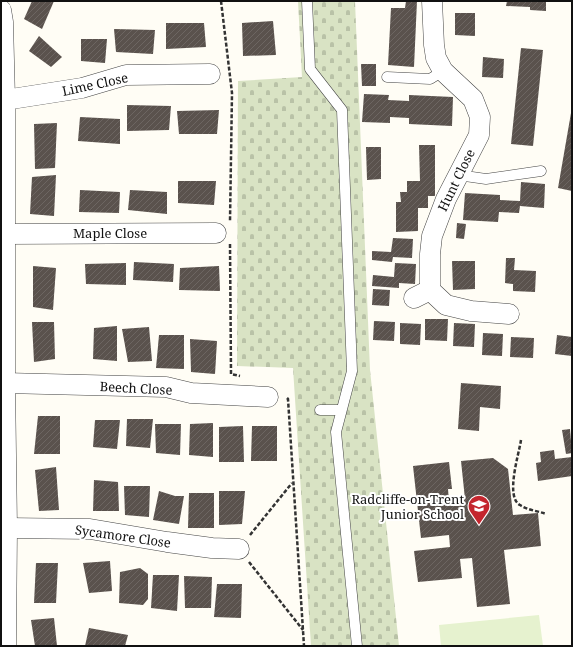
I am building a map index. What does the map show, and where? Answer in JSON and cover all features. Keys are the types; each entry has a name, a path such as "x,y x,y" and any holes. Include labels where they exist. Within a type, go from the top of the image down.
{"street":[{"name":"Hunt Close","path":"432,1 436,58 443,71 473,99 480,117 479,135 441,210 432,236 422,294 446,305 471,312 509,314"},
{"path":"1,10 3,22 5,100 4,383 7,528 6,646"},
{"name":"Lime Close","path":"5,100 82,88 126,76 210,74"},
{"name":"Maple Close","path":"4,234 226,234"},
{"name":"Beech Close","path":"4,383 166,387 191,393 276,396"},
{"name":"Sycamore Close","path":"7,528 90,529 167,542 212,548 238,549"}],"lane":[{"path":"307,1 310,69 342,110 352,371 336,432 357,646"},
{"path":"387,77 430,79 443,71"},
{"path":"458,175 486,179 541,172"},
{"path":"320,410 341,410"}],"path":[{"path":"221,1 232,93 226,234 231,374 245,376"},
{"path":"276,396 288,399 292,482 304,646"},
{"path":"521,440 512,489 514,498 518,505 546,514"},
{"path":"292,482 238,549 303,631"}],"green space":[{"path":"298,1 355,1 370,370 399,646 311,646 293,368 237,366 238,81 302,77"},
{"path":"539,615 543,646 441,646 439,625"}],"building":[{"path":"32,1 54,1 42,29 24,19"},
{"path":"406,1 417,1 414,67 388,65 391,8 405,8"},
{"path":"507,1 546,1 546,11 530,10 530,7 506,6"},
{"path":"455,13 475,13 475,36 455,35"},
{"path":"273,21 276,55 243,56 242,23"},
{"path":"166,23 204,23 206,47 166,49"},
{"path":"114,29 155,30 153,54 116,52"},
{"path":"39,36 62,57 51,67 29,51"},
{"path":"81,39 107,39 105,63 81,61"},
{"path":"521,48 543,50 533,146 511,144"},
{"path":"483,57 504,59 503,78 482,77"},
{"path":"361,64 376,64 376,86 362,86"},
{"path":"364,94 389,95 388,100 409,101 409,95 453,97 452,126 409,124 409,118 390,117 390,123 362,122"},
{"path":"127,105 171,106 169,130 127,131"},
{"path":"219,110 217,134 179,134 177,111"},
{"path":"572,113 572,191 558,188"},
{"path":"80,117 120,119 120,144 78,141"},
{"path":"57,123 55,168 35,169 34,124"},
{"path":"419,145 435,145 435,196 428,196 428,208 418,208 418,231 396,232 396,202 401,202 400,192 407,192 407,181 420,181"},
{"path":"366,147 381,147 381,179 367,180"},
{"path":"56,175 54,216 30,214 32,177"},
{"path":"178,181 216,181 214,205 178,203"},
{"path":"521,182 545,184 544,208 520,206 519,213 499,212 498,222 463,220 465,193 500,195 500,200 520,201"},
{"path":"80,190 120,192 119,213 79,212"},
{"path":"130,190 167,192 167,214 128,210"},
{"path":"457,223 466,224 464,239 456,238"},
{"path":"393,238 413,239 412,258 393,257 392,262 372,260 372,251 391,252"},
{"path":"506,258 515,258 514,270 536,271 535,292 513,291 513,284 505,283"},
{"path":"452,261 475,261 475,289 453,290"},
{"path":"134,262 174,264 173,282 133,280"},
{"path":"126,263 126,285 86,284 85,264"},
{"path":"395,263 416,264 415,284 399,283 399,288 372,286 373,275 394,277"},
{"path":"33,266 56,268 53,310 33,307"},
{"path":"219,266 220,291 179,290 180,268"},
{"path":"373,289 390,290 389,306 372,305"},
{"path":"425,319 448,319 447,341 425,340"},
{"path":"374,321 395,322 394,341 373,340"},
{"path":"32,322 54,322 55,359 34,362"},
{"path":"400,323 421,324 420,345 400,344"},
{"path":"454,323 475,324 474,347 453,346"},
{"path":"117,326 117,361 93,359 94,328"},
{"path":"149,327 152,361 128,362 122,329"},
{"path":"483,333 503,334 502,356 482,355"},
{"path":"159,335 184,335 184,369 156,368"},
{"path":"557,335 572,337 572,356 555,354"},
{"path":"511,337 534,338 533,358 510,357"},
{"path":"190,339 217,341 215,374 191,372"},
{"path":"461,383 501,386 500,409 480,407 479,431 458,429"},
{"path":"38,416 60,416 60,454 34,454"},
{"path":"127,419 153,419 150,448 126,446"},
{"path":"95,420 120,420 117,449 93,447"},
{"path":"213,423 213,457 189,455 190,424"},
{"path":"155,424 181,424 180,455 156,453"},
{"path":"243,426 244,462 219,462 219,427"},
{"path":"252,426 277,426 277,461 251,461"},
{"path":"570,429 572,453 566,454 562,430"},
{"path":"554,450 555,459 572,457 572,476 538,481 536,463 541,462 540,452"},
{"path":"493,458 508,469 513,515 538,513 541,546 504,550 510,604 477,607 472,558 460,559 462,578 418,582 414,551 450,547 449,535 421,538 413,466 449,462 452,489 448,489 449,501 465,499 461,461"},
{"path":"56,467 59,510 39,511 35,470"},
{"path":"94,480 118,482 119,511 93,511"},
{"path":"124,486 150,486 149,517 125,515"},
{"path":"159,491 175,496 184,496 179,524 153,520"},
{"path":"219,491 245,491 242,524 219,525"},
{"path":"189,493 214,493 214,528 188,528"},
{"path":"110,561 112,591 89,593 83,563"},
{"path":"36,563 58,563 56,603 34,603"},
{"path":"140,568 148,574 148,599 143,605 119,603 120,572"},
{"path":"153,575 179,575 177,611 151,608"},
{"path":"184,576 212,577 211,608 185,608"},
{"path":"217,584 242,584 241,618 214,617"},
{"path":"54,618 57,646 35,646 31,620"},
{"path":"89,628 128,635 125,646 85,646"}],"place":[{"name":"Radcliffe-on-Trent Junior School","path":"479,526"}]}
